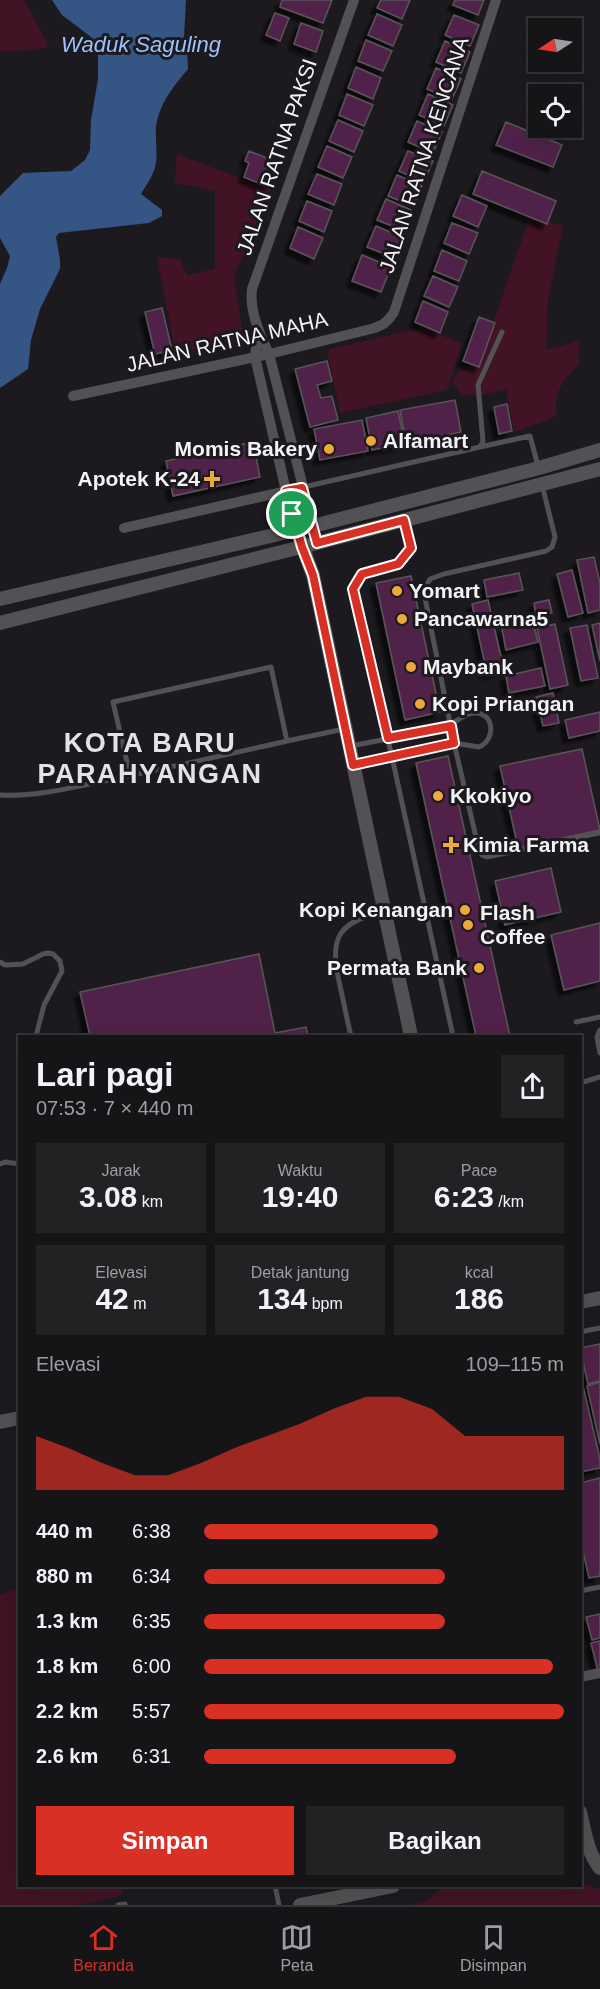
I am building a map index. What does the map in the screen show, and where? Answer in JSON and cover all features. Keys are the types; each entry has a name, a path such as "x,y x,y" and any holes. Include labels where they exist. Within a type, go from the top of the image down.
{"street":[{"name":"JALAN RATNA PAKSI","path":"258,329 250,298 252,289 354,0"},
{"name":"JALAN RATNA KENCANA","path":"388,321 397,301 496,0"},
{"name":"JALAN RATNA MAHA","path":"73,396 269,354 382,326 388,321"},
{"path":"258,329 269,354 317,543 313,575"},
{"path":"258,329 255,357 286,491 302,547 313,575 411,1035"},
{"path":"0,599 297,530 539,468 600,450"},
{"path":"0,623 600,469"},
{"path":"124,528 286,491"},
{"path":"582,1302 600,1298"},
{"path":"0,1422 18,1418"},
{"path":"582,1677 600,1673"},
{"path":"582,1820 592,1858 600,1868"},
{"path":"300,1905 355,1887"},
{"path":"338,1892 362,1893 389,1887"}],"lane":[{"path":"480,447 483,441 478,385 502,332"},
{"path":"286,491 530,436 539,468"},
{"path":"542,485 555,537 552,547 546,551 430,579 425,588 425,598 454,743 482,855 487,857 599,833"},
{"path":"404,520 411,548 398,564 362,574 353,589 453,1035"},
{"path":"130,776 113,702 271,668 287,741"},
{"path":"349,747 451,726 465,716 476,713 486,717 491,727 490,737 483,745 472,747 454,743 353,765"},
{"path":"0,795 37,794 345,729"},
{"path":"351,1035 334,961 336,946 342,932 353,921 385,911"},
{"path":"0,962 23,964 48,953 53,954 60,961 62,971 44,1005 36,1035"},
{"path":"576,1022 600,1017"},
{"path":"600,1030 597,1037 600,1053"},
{"path":"582,1082 600,1077"},
{"path":"0,1164 5,1162 18,1164"},
{"path":"582,1332 600,1328"},
{"path":"582,1591 600,1587"},
{"path":"275,1887 279,1905"}],"shaded area":[{"path":"0,0 24,0 49,47 0,51"},
{"path":"177,154 271,190 234,276 244,339 176,356 157,257 180,259 187,275 215,269 215,191 175,183"},
{"path":"530,216 563,226 548,300 546,350 580,340 578,354 580,363 558,393 557,416 514,432 506,389 487,394 461,395 452,382 459,371 479,363"},
{"path":"421,328 462,343 447,390 340,413 327,350"},
{"path":"18,1589 18,1887 124,1887 120,1896 78,1905 0,1905 0,1594"},
{"path":"582,1880 584,1884 600,1889 600,1905 410,1905 426,1901 443,1887 582,1887"}],"water":[{"name":"Waduk Saguling","path":"52,0 186,0 184,37 188,69 170,92 160,110 156,124 155,166 141,194 162,210 162,216 149,223 59,233 56,237 60,269 40,309 31,340 28,369 0,388 0,284 10,256 0,238 0,196 23,173 71,171 85,160 90,150 91,120 98,79 98,53 91,37 62,15"}],"building":[{"path":"282,0 332,0 323,23 280,7"},
{"path":"381,0 410,0 402,19 377,8"},
{"path":"455,0 484,0 478,15 453,5"},
{"path":"275,13 289,18 280,41 266,35"},
{"path":"377,14 402,25 393,46 368,35"},
{"path":"454,15 479,25 470,46 445,35"},
{"path":"301,23 323,31 316,52 294,44"},
{"path":"366,40 392,51 383,71 358,61"},
{"path":"445,41 470,52 461,73 436,62"},
{"path":"356,67 381,78 373,99 348,88"},
{"path":"436,68 461,79 452,99 427,89"},
{"path":"347,94 373,105 364,126 339,115"},
{"path":"428,94 453,105 444,126 419,115"},
{"path":"338,120 363,131 354,152 329,141"},
{"path":"417,121 442,132 433,153 408,142"},
{"path":"506,122 528,131 528,138 545,138 562,145 553,167 496,145"},
{"path":"327,146 352,157 343,178 318,167"},
{"path":"249,151 272,160 266,175 272,177 268,187 244,177 249,163 245,161"},
{"path":"408,151 433,161 424,182 399,171"},
{"path":"482,171 556,201 547,224 473,194"},
{"path":"317,174 342,184 334,205 308,194"},
{"path":"397,175 422,186 413,206 388,196"},
{"path":"462,195 487,206 478,227 453,216"},
{"path":"386,199 411,210 402,230 377,220"},
{"path":"307,201 332,211 324,232 299,221"},
{"path":"452,223 478,233 469,254 444,243"},
{"path":"376,226 401,237 392,257 367,247"},
{"path":"298,227 323,238 314,259 290,248"},
{"path":"442,250 467,261 459,281 434,271"},
{"path":"362,255 391,267 381,292 352,281"},
{"path":"433,276 458,287 449,307 424,296"},
{"path":"423,301 448,312 440,333 415,322"},
{"path":"162,308 172,350 155,354 145,312"},
{"path":"479,317 495,323 479,367 463,361"},
{"path":"327,361 332,381 317,385 321,398 332,396 338,420 310,427 295,369"},
{"path":"455,400 461,432 406,443 400,410"},
{"path":"507,404 512,431 499,434 494,407"},
{"path":"398,411 405,444 372,450 366,418"},
{"path":"362,420 368,451 320,460 314,429"},
{"path":"253,442 260,477 173,496 166,461"},
{"path":"594,557 600,583 600,610 588,613 577,560"},
{"path":"572,570 583,613 568,617 557,574"},
{"path":"519,573 523,590 487,597 484,580"},
{"path":"411,576 440,712 405,720 376,583"},
{"path":"488,600 504,670 487,674 472,604"},
{"path":"549,600 552,613 536,616 534,603"},
{"path":"533,622 538,642 506,650 502,629"},
{"path":"600,623 600,661 592,625"},
{"path":"555,624 568,685 550,689 537,628"},
{"path":"587,625 598,678 581,681 570,628"},
{"path":"541,668 545,686 509,693 506,676"},
{"path":"553,693 559,723 543,726 536,697"},
{"path":"600,712 600,731 569,738 565,720"},
{"path":"582,749 600,830 518,848 500,766"},
{"path":"448,756 510,1035 476,1035 416,763"},
{"path":"551,868 561,912 505,925 495,881"},
{"path":"600,923 600,981 564,990 551,935"},
{"path":"259,954 275,1033 306,1027 308,1035 90,1035 80,992"},
{"path":"600,1344 600,1381 588,1384 582,1348"},
{"path":"582,1382 600,1459 600,1468 582,1472"},
{"path":"600,1382 600,1444 587,1386"},
{"path":"600,1478 600,1576 589,1578 582,1547 582,1482"},
{"path":"600,1614 600,1638 592,1640 586,1617"},
{"path":"600,1641 600,1670 598,1671 591,1643"}],"place":[{"name":"Alfamart","path":"371,441"},
{"name":"Momis Bakery","path":"329,449"},
{"name":"Apotek K-24","path":"212,479"},
{"name":"Yomart","path":"397,591"},
{"name":"Pancawarna5","path":"402,619"},
{"name":"Maybank","path":"411,667"},
{"name":"Kopi Priangan","path":"420,704"},
{"name":"Kkokiyo","path":"438,796"},
{"name":"Kimia Farma","path":"451,845"},
{"name":"Kopi Kenangan","path":"465,910"},
{"name":"Flash Coffee","path":"468,925"},
{"name":"Permata Bank","path":"479,968"}],"district":[{"name":"KOTA BARU PARAHYANGAN","path":"150,758"}],"route":[{"path":"302,488 317,543 404,520 411,548 398,564 362,574 353,589 388,738 451,726 454,743 353,765 313,575 292,514 286,491 302,488"}]}
